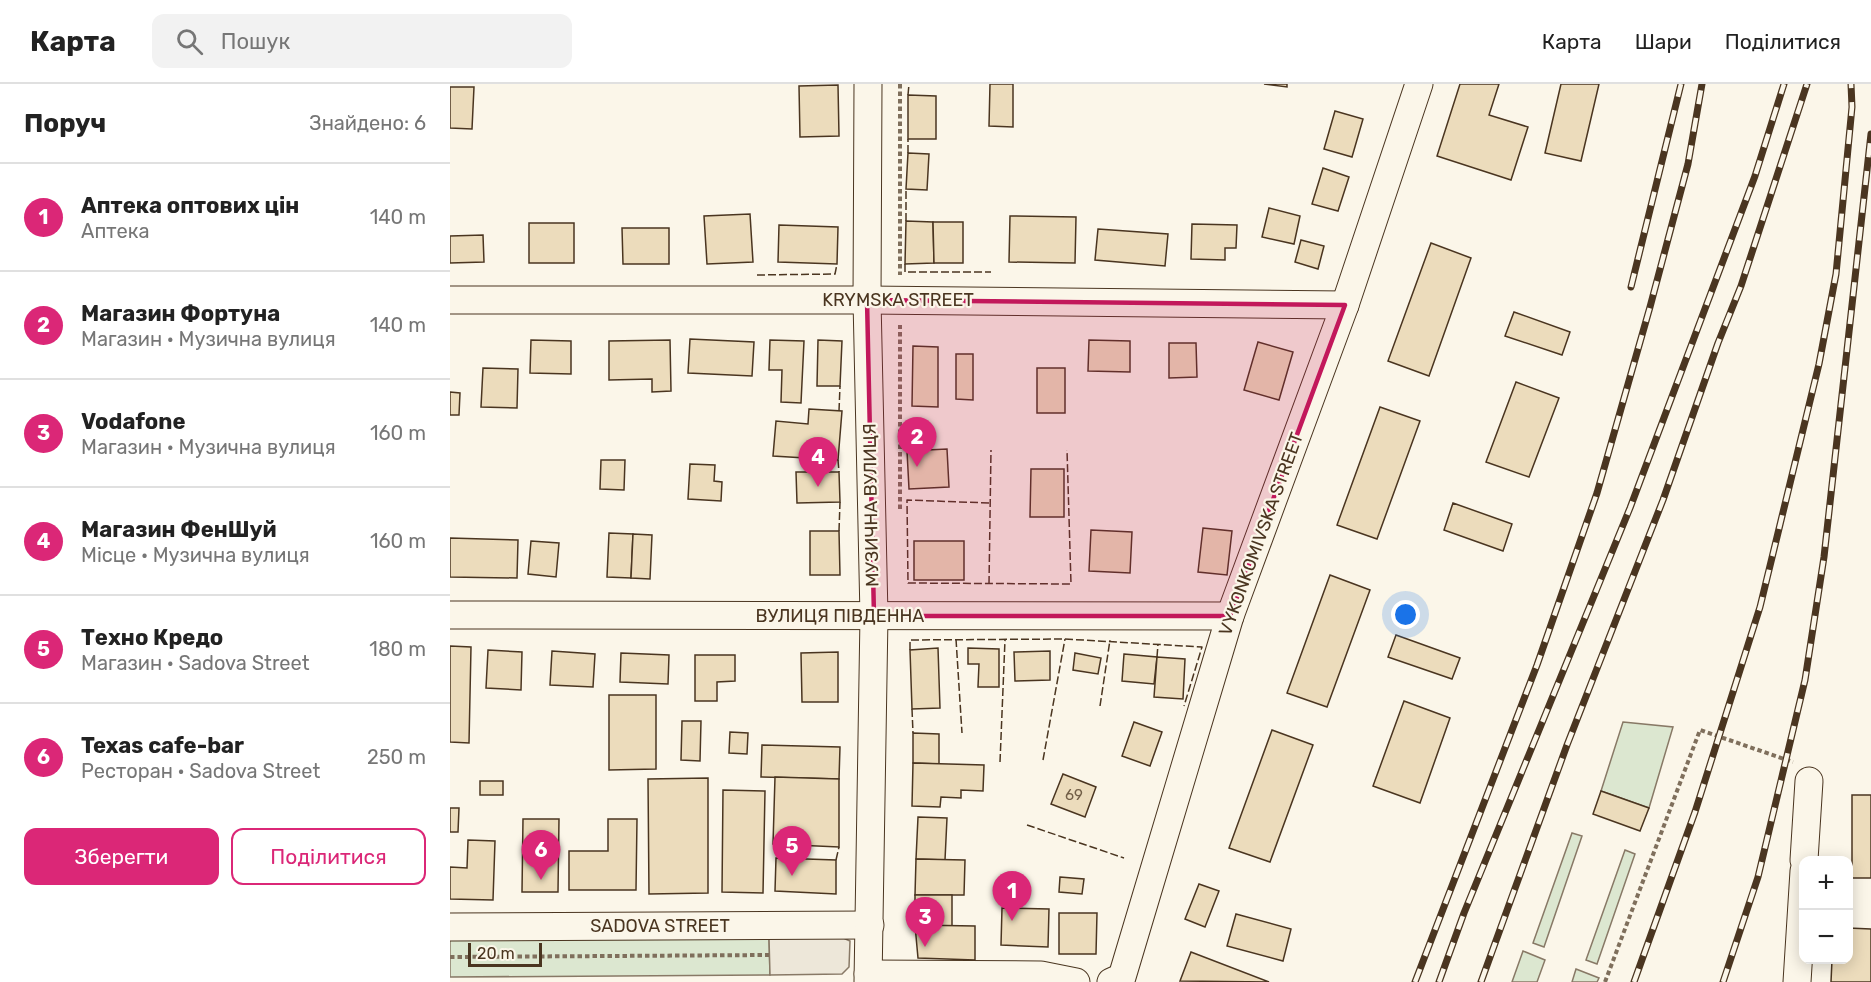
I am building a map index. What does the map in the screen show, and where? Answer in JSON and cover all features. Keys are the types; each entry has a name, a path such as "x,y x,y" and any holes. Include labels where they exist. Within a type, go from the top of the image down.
{"street":[{"name":"МУЗИЧНА ВУЛИЦЯ","path":"868,84 867,300 874,616 868,978"},
{"name":"VYKONKOMIVSKA STREET","path":"1111,982 1122,977 1230,616 1345,305 1419,84"},
{"name":"KRYMSKA STREET","path":"450,300 867,300 1345,305"},
{"name":"ВУЛИЦЯ ПІВДЕННА","path":"450,615 1230,616"},
{"path":"1804,856 1809,781"},
{"path":"1797,982 1801,910"},
{"name":"SADOVA STREET","path":"450,927 870,926"},
{"path":"868,978 1041,975 1076,982"}],"path":[{"path":"1605,982 1700,730 1810,768 1809,781"},
{"path":"450,957 769,955"}],"highlighted area":[{"path":"867,300 1345,305 1230,616 874,616"}],"green space":[{"path":"1623,722 1673,727 1649,808 1601,791"},
{"path":"1572,833 1582,836 1544,947 1533,943"},
{"path":"1625,850 1635,854 1597,964 1586,960"},
{"path":"450,937 769,937 770,975 450,977"},
{"path":"1523,951 1545,960 1537,982 1512,982"},
{"path":"1576,969 1599,978 1597,982 1572,982"}],"shaded area":[{"path":"839,936 850,941 849,967 842,974 770,975 769,938"}],"building":[{"path":"990,84 1013,84 1013,127 989,126"},
{"path":"1264,84 1287,84 1287,87"},
{"path":"1460,84 1499,84 1489,115 1528,127 1511,180 1437,156"},
{"path":"1561,84 1599,84 1581,161 1545,153"},
{"path":"838,85 839,136 800,137 799,86"},
{"path":"450,87 474,87 472,129 450,128"},
{"path":"908,95 936,96 936,139 908,139"},
{"path":"1335,111 1363,119 1352,157 1324,149"},
{"path":"908,153 929,154 927,190 906,189"},
{"path":"1323,168 1349,177 1338,211 1312,204"},
{"path":"1269,208 1300,216 1294,244 1262,237"},
{"path":"750,214 753,262 707,264 704,216"},
{"path":"1010,216 1076,217 1075,263 1009,262"},
{"path":"906,221 933,222 934,263 905,264"},
{"path":"933,222 963,222 963,263 934,263"},
{"path":"529,223 574,223 574,263 529,263"},
{"path":"1192,224 1237,225 1236,248 1225,248 1225,260 1191,259"},
{"path":"779,225 838,227 837,264 778,262"},
{"path":"622,228 669,228 669,264 623,264"},
{"path":"1098,229 1168,234 1165,266 1095,260"},
{"path":"483,235 484,262 450,263 450,236"},
{"path":"1301,240 1324,246 1318,269 1295,262"},
{"path":"1431,243 1471,258 1429,376 1388,361"},
{"path":"1514,312 1570,332 1562,355 1505,336"},
{"path":"690,339 754,342 752,376 688,373"},
{"path":"531,340 571,341 571,374 530,373"},
{"path":"670,340 671,391 652,392 652,379 609,380 609,341"},
{"path":"770,340 804,341 801,403 781,402 782,370 769,370"},
{"path":"818,340 842,341 840,386 817,386"},
{"path":"1089,340 1130,341 1130,372 1088,371"},
{"path":"1258,342 1293,352 1279,400 1244,390"},
{"path":"1169,343 1196,343 1197,377 1169,378"},
{"path":"913,346 938,347 938,407 912,406"},
{"path":"956,354 973,354 973,400 956,399"},
{"path":"483,368 518,369 517,408 481,407"},
{"path":"1037,368 1065,368 1065,413 1037,413"},
{"path":"1516,382 1559,398 1529,477 1486,462"},
{"path":"450,392 460,393 459,415 450,415"},
{"path":"1380,407 1420,421 1377,539 1337,525"},
{"path":"809,409 842,411 838,460 773,456 776,421 808,424"},
{"path":"947,449 949,487 909,489 907,451"},
{"path":"601,460 625,460 624,490 600,489"},
{"path":"690,464 715,465 714,481 722,482 721,501 688,499"},
{"path":"1031,469 1064,469 1064,517 1030,517"},
{"path":"796,472 839,472 840,502 797,503"},
{"path":"1453,503 1512,524 1503,551 1444,530"},
{"path":"1203,528 1232,531 1227,575 1198,572"},
{"path":"1091,530 1132,532 1130,573 1089,571"},
{"path":"810,531 839,531 840,575 810,575"},
{"path":"609,533 633,534 631,578 607,577"},
{"path":"633,534 652,535 650,579 631,578"},
{"path":"450,538 518,540 517,578 450,577"},
{"path":"531,541 559,543 556,577 528,574"},
{"path":"914,541 964,541 964,580 914,580"},
{"path":"1330,575 1370,590 1327,707 1287,693"},
{"path":"1396,635 1460,658 1452,679 1388,657"},
{"path":"450,646 471,647 469,743 450,742"},
{"path":"938,648 940,708 912,709 910,650"},
{"path":"968,648 999,649 999,687 978,687 979,664 968,664"},
{"path":"488,650 522,652 521,690 486,688"},
{"path":"552,651 595,654 593,687 550,685"},
{"path":"1050,651 1050,680 1015,681 1014,652"},
{"path":"838,652 838,702 802,702 801,653"},
{"path":"621,653 669,655 668,684 620,682"},
{"path":"1075,653 1101,658 1098,674 1073,670"},
{"path":"1124,654 1157,657 1154,684 1122,681"},
{"path":"695,655 735,655 735,681 717,682 717,701 695,701"},
{"path":"1157,657 1185,659 1183,699 1154,697"},
{"path":"609,695 656,695 656,769 609,770"},
{"path":"1404,701 1450,718 1420,803 1373,786"},
{"path":"682,721 701,721 700,761 681,760"},
{"path":"1134,722 1162,732 1150,766 1122,756"},
{"path":"1272,730 1313,745 1270,862 1229,848"},
{"path":"730,732 748,733 747,754 729,753"},
{"path":"913,733 939,734 939,764 913,763"},
{"path":"762,745 840,747 839,779 761,777"},
{"path":"913,763 984,765 983,791 961,790 961,798 941,797 940,807 912,806"},
{"path":"1063,774 1096,787 1085,817 1051,804"},
{"path":"775,777 839,779 839,847 773,844"},
{"path":"708,778 708,893 649,894 648,779"},
{"path":"480,781 503,781 503,795 480,795"},
{"path":"723,790 765,791 763,893 722,892"},
{"path":"1601,791 1649,808 1640,831 1593,814"},
{"path":"1852,795 1871,795 1871,878 1853,878"},
{"path":"450,808 459,808 458,832 450,832"},
{"path":"918,817 947,818 945,860 916,859"},
{"path":"523,819 559,819 558,892 522,892"},
{"path":"608,819 637,819 636,890 569,890 569,851 608,851"},
{"path":"468,840 495,841 493,900 450,899 450,867 467,868"},
{"path":"776,858 836,860 836,894 775,891"},
{"path":"916,859 965,860 964,895 915,895"},
{"path":"1060,877 1084,879 1082,894 1059,892"},
{"path":"1199,884 1219,891 1205,927 1185,919"},
{"path":"915,895 952,895 952,926 915,925"},
{"path":"1002,908 1049,909 1048,947 1001,945"},
{"path":"1059,913 1097,913 1096,954 1059,954"},
{"path":"1236,914 1291,929 1283,961 1227,946"},
{"path":"915,925 975,926 975,960 918,958"},
{"path":"1853,928 1871,929 1871,982 1831,982 1832,964 1853,964"},
{"path":"1191,952 1269,982 1180,981"}],"railway":[{"path":"1631,287 1681,84"},
{"path":"1415,982 1537,665 1597,493 1688,164 1702,84"},
{"path":"1439,982 1464,913 1630,508 1755,176 1784,84"},
{"path":"1481,982 1567,745 1663,500 1718,343 1741,286 1807,84"},
{"path":"1634,982 1695,812 1760,607 1819,364 1836,274 1852,107 1851,84"},
{"path":"1723,982 1758,877 1805,680 1824,557 1871,134"}],"fence":[{"path":"908,95 909,84"},
{"path":"908,139 908,153"},
{"path":"906,189 906,221"},
{"path":"757,275 835,274 837,264"},
{"path":"905,264 905,272 991,272"},
{"path":"839,411 840,386"},
{"path":"989,584 991,450"},
{"path":"989,503 907,500 908,583 1071,584 1067,450"},
{"path":"838,460 839,472"},
{"path":"839,531 840,502"},
{"path":"956,639 962,733"},
{"path":"910,650 910,640 1065,639 1202,647 1184,706"},
{"path":"1043,760 1065,639"},
{"path":"1000,762 1005,640"},
{"path":"1100,706 1110,640"},
{"path":"1157,657 1158,644"},
{"path":"912,709 913,733"},
{"path":"1027,825 1124,858"},
{"path":"836,860 839,847"}],"place":[{"name":"Магазин Фортуна","path":"917,467"},
{"name":"Магазин ФенШуй","path":"818,487"},
{"name":"Техно Кредо","path":"792,876"},
{"name":"Texas cafe-bar","path":"541,880"},
{"name":"Аптека оптових цін","path":"1012,921"},
{"name":"Vodafone","path":"925,947"}]}
